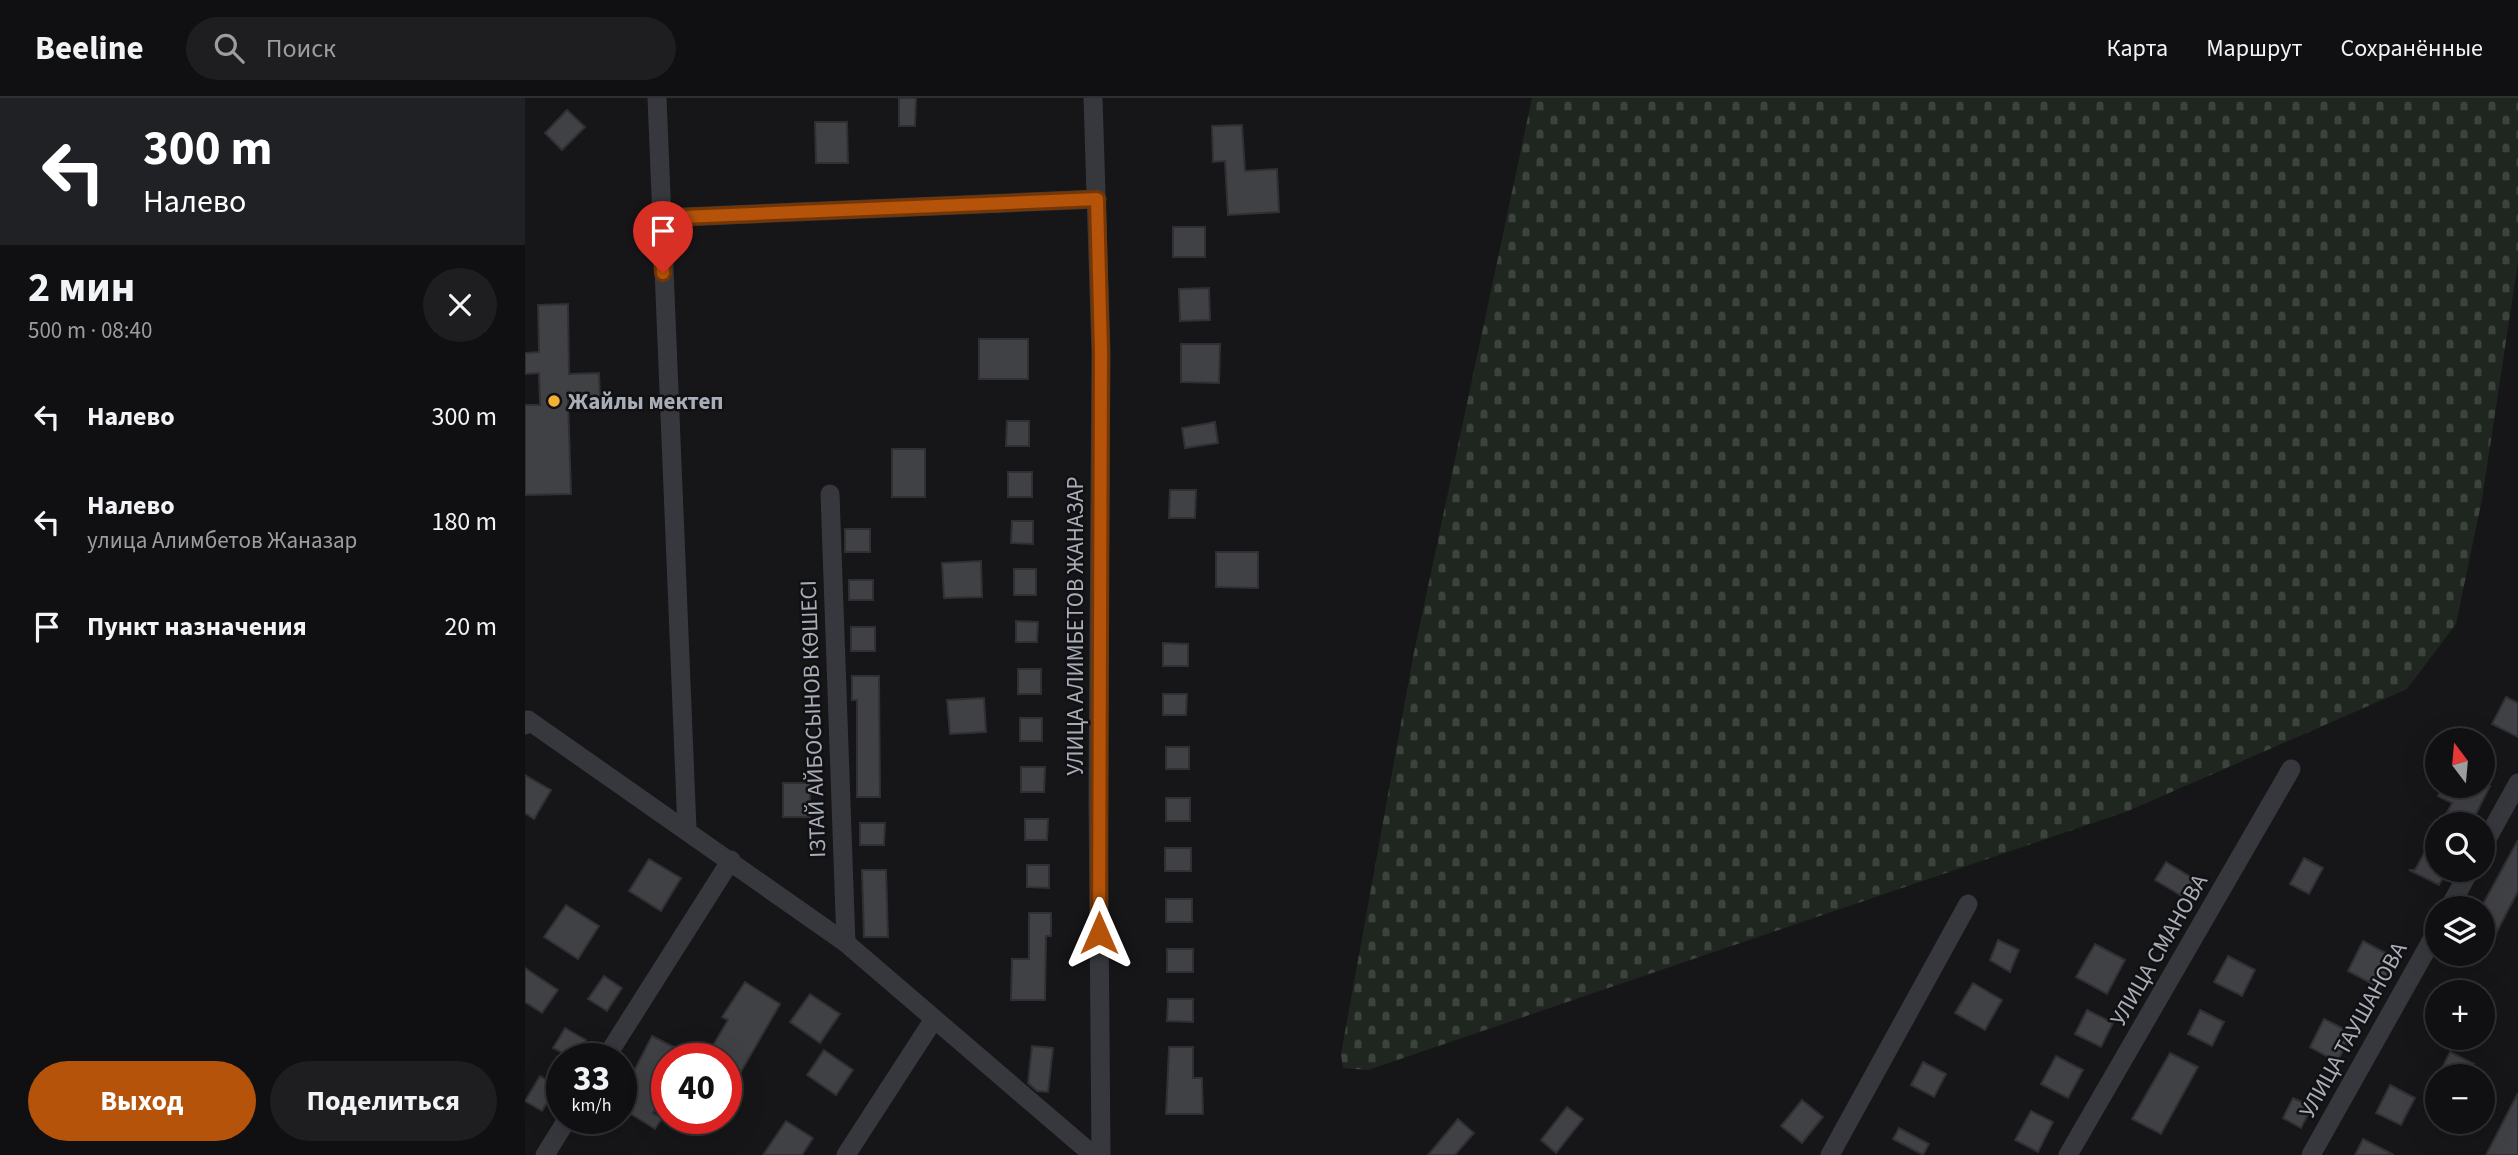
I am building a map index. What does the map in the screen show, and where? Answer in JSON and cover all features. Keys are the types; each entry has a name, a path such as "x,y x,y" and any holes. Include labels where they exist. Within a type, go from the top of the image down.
{"street":[{"path":"657,98 687,829"},
{"name":"УЛИЦА АЛИМБЕТОВ ЖАНАЗАР","path":"1093,98 1101,352 1098,793 1101,1155"},
{"path":"660,218 1097,199"},
{"name":"ІЗТАЙ АЙБОСЫНОВ КӨШЕСІ","path":"830,494 846,943"},
{"path":"527,722 687,829 846,943 1093,1155"},
{"name":"УЛИЦА СМАНОВА","path":"2068,1155 2291,769"},
{"path":"2495,824 2518,783"},
{"path":"615,1043 731,860"},
{"path":"1831,1155 1968,904"},
{"name":"УЛИЦА ТАУШАНОВА","path":"2311,1155 2425,952"},
{"path":"846,1155 934,1019"},
{"path":"545,1155 558,1134"}],"green space":[{"path":"1532,98 2518,98 2518,262 2482,499 2456,624 2407,689 2128,811 1368,1070 1343,1068 1341,1054 1413,657"}],"building":[{"path":"899,98 916,98 915,126 899,126"},
{"path":"567,110 585,127 562,150 545,133"},
{"path":"815,122 847,122 848,163 816,163"},
{"path":"1242,125 1245,171 1277,169 1279,212 1228,215 1225,161 1213,162 1212,126"},
{"path":"1173,227 1205,227 1205,257 1173,257"},
{"path":"1209,288 1210,320 1180,321 1179,289"},
{"name":"Жайлы мектеп","path":"568,304 569,374 599,373 600,397 568,398 571,494 525,495 525,405 540,405 539,373 525,374 525,353 539,352 538,305"},
{"path":"979,339 1028,339 1028,379 979,379"},
{"path":"1181,344 1220,344 1219,383 1181,382"},
{"path":"1007,421 1029,421 1029,446 1006,446"},
{"path":"1215,422 1218,443 1185,448 1182,428"},
{"path":"892,449 925,449 925,497 892,497"},
{"path":"1008,472 1032,472 1032,497 1008,497"},
{"path":"1170,490 1196,490 1195,518 1169,518"},
{"path":"1012,521 1033,521 1033,544 1011,543"},
{"path":"845,529 870,529 870,552 845,552"},
{"path":"1216,552 1258,552 1258,588 1216,587"},
{"path":"981,561 982,597 944,598 942,563"},
{"path":"1014,569 1036,569 1036,595 1014,595"},
{"path":"849,580 873,580 873,600 849,600"},
{"path":"1016,621 1038,622 1037,642 1016,642"},
{"path":"851,627 875,627 875,651 851,651"},
{"path":"1163,643 1188,644 1188,666 1163,666"},
{"path":"1018,669 1041,669 1041,694 1018,694"},
{"path":"852,676 879,676 880,797 857,797 857,700 852,700"},
{"path":"1163,694 1187,694 1186,715 1163,715"},
{"path":"2506,697 2518,703 2518,737 2492,724"},
{"path":"984,698 986,732 950,734 947,700"},
{"path":"1020,718 1042,718 1042,741 1020,741"},
{"path":"1166,747 1189,747 1189,769 1166,769"},
{"path":"1021,767 1045,767 1044,792 1021,792"},
{"path":"525,775 551,790 534,819 525,813"},
{"path":"783,783 810,783 810,817 783,817"},
{"path":"1166,798 1190,798 1190,821 1166,821"},
{"path":"2442,798 2484,798 2477,812 2447,812 2452,803"},
{"path":"1025,819 1048,819 1047,840 1025,840"},
{"path":"860,823 885,823 884,845 860,845"},
{"path":"2518,840 2518,891 2495,935 2495,896 2487,896"},
{"path":"1165,848 1191,848 1191,871 1165,871"},
{"path":"2425,852 2425,878 2409,870 2415,870"},
{"path":"2304,858 2323,868 2309,894 2290,884"},
{"path":"649,859 681,878 661,911 629,891"},
{"path":"2166,862 2196,880 2185,898 2155,880"},
{"path":"1027,865 1049,865 1049,888 1027,887"},
{"path":"862,870 886,870 888,937 864,937"},
{"path":"1166,899 1192,899 1192,922 1166,922"},
{"path":"566,905 599,926 578,959 544,937"},
{"path":"1029,913 1051,913 1051,936 1046,936 1045,1000 1011,1000 1012,959 1029,959"},
{"path":"1998,940 2019,950 2010,972 1990,960"},
{"path":"2363,941 2395,958 2380,988 2348,971"},
{"path":"2095,944 2125,960 2107,994 2076,977"},
{"path":"1167,949 1193,949 1193,972 1167,972"},
{"path":"2228,956 2255,970 2242,996 2214,982"},
{"path":"525,968 558,990 542,1013 525,1002"},
{"path":"604,976 622,988 607,1011 588,999"},
{"path":"745,982 780,1004 742,1070 742,1043 714,1043 728,1020 722,1017"},
{"path":"1973,983 2002,1000 1985,1030 1955,1013"},
{"path":"810,994 840,1014 820,1043 790,1022"},
{"path":"1168,999 1193,999 1193,1022 1167,1021"},
{"path":"2087,1010 2113,1023 2101,1047 2075,1034"},
{"path":"2200,1010 2224,1022 2212,1046 2188,1034"},
{"path":"2324,1019 2352,1033 2337,1062 2310,1047"},
{"path":"565,1028 586,1040 584,1043 556,1043"},
{"path":"652,1036 666,1043 651,1043 651,1127 637,1118 637,1065"},
{"path":"1032,1046 1053,1048 1048,1092 1037,1091 1028,1083"},
{"path":"1169,1047 1193,1047 1193,1078 1202,1078 1203,1114 1166,1114"},
{"path":"824,1050 853,1070 836,1095 807,1075"},
{"path":"2450,1052 2474,1064 2444,1064"},
{"path":"2170,1053 2198,1067 2161,1134 2132,1119"},
{"path":"2056,1056 2083,1070 2068,1098 2041,1084"},
{"path":"1923,1062 1946,1074 1934,1097 1911,1085"},
{"path":"540,1076 546,1080 546,1104 542,1111 525,1101"},
{"path":"2390,1085 2415,1098 2401,1125 2376,1113"},
{"path":"2518,1093 2518,1155 2486,1155"},
{"path":"2293,1098 2312,1107 2301,1128 2283,1118"},
{"path":"1802,1100 1823,1117 1802,1143 1781,1126"},
{"path":"1567,1107 1583,1119 1556,1153 1541,1140"},
{"path":"2031,1111 2053,1122 2038,1152 2015,1140"},
{"path":"1458,1119 1474,1133 1455,1155 1428,1155"},
{"path":"786,1121 813,1138 802,1155 763,1155"},
{"path":"1899,1128 1929,1144 1923,1155 1893,1139"},
{"path":"2363,1139 2394,1155 2355,1155"}],"place":[{"name":"Жайлы мектеп","path":"554,401"}],"route":[{"path":"663,273 660,218 1097,199 1101,352 1099,933"}]}
